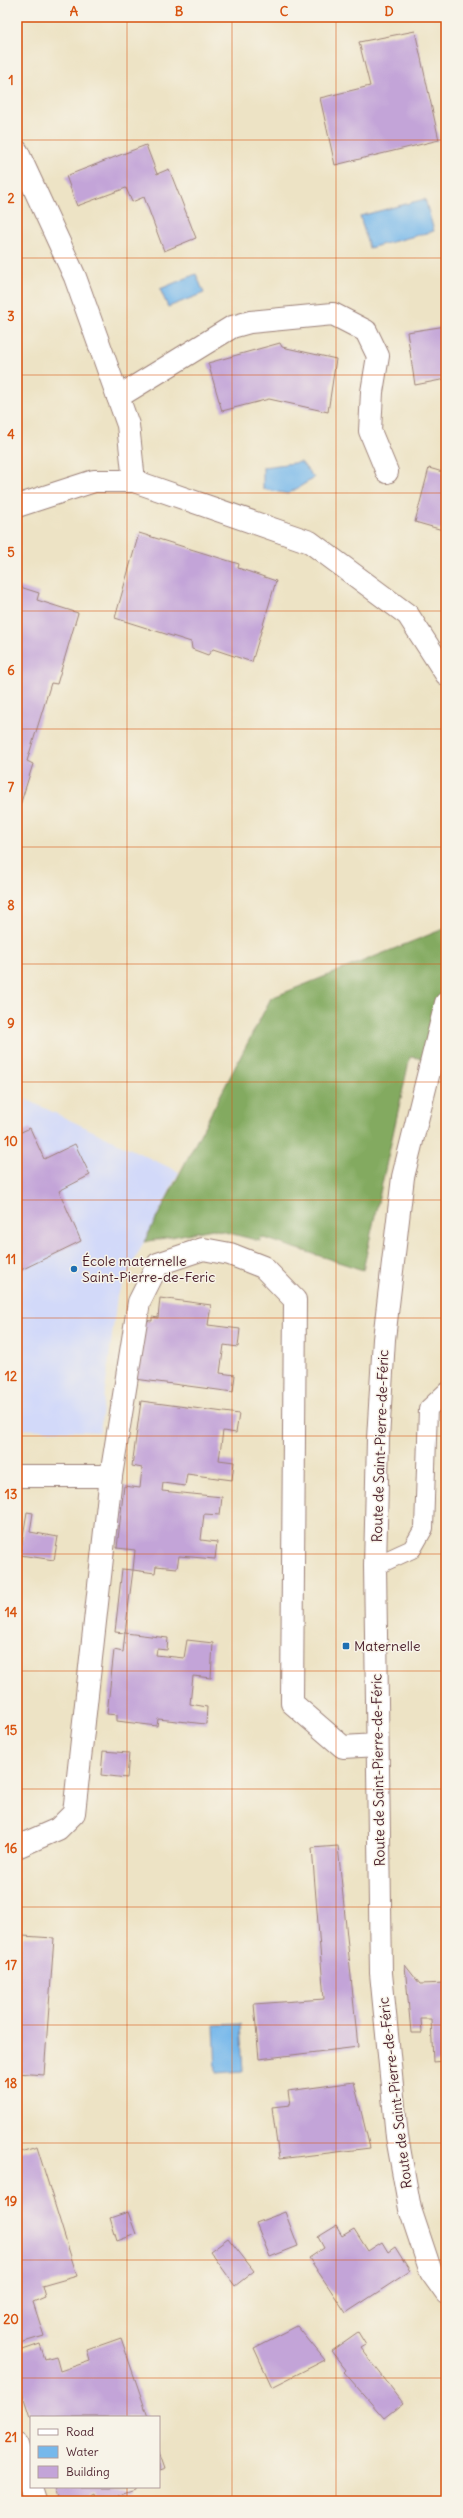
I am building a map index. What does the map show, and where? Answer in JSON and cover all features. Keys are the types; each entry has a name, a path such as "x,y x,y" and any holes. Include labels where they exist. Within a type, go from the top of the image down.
{"street":[{"path":"17,151 74,277 128,425 134,481"},
{"path":"118,397 232,327 250,322 333,314 366,331 378,356 372,392 370,431 387,472"},
{"path":"17,506 94,481 134,481 310,542 408,615 446,674"},
{"name":"Route de Saint-Pierre-de-Féric","path":"446,1003 422,1096 402,1184 384,1339 378,1438 375,1566 381,1973 398,2137 410,2209 431,2272 446,2293"},
{"path":"17,1846 58,1829 74,1813 111,1476 139,1302 158,1264 203,1249 230,1254 263,1267 294,1300 292,1703 342,1747 377,1745"},
{"path":"17,1476 111,1476"},
{"path":"17,2444 30,2485"},
{"path":"31,2488 35,2501"}],"lane":[{"path":"375,1566 412,1549 424,1528 428,1408 446,1392"}],"shaded area":[{"name":"École maternelle Saint-Pierre-de-Feric","path":"17,1095 179,1172 117,1296 100,1432 17,1429"}],"green space":[{"path":"446,928 446,1061 410,1057 363,1270 261,1237 260,1241 213,1229 144,1242 271,998"}],"water":[{"path":"425,199 434,231 369,248 360,216"},
{"path":"196,274 204,293 168,307 160,289"},
{"path":"301,462 314,478 288,494 263,489 263,467"},
{"path":"240,2024 243,2071 216,2073 214,2025"}],"building":[{"path":"415,31 439,140 335,165 320,98 370,86 359,42"},
{"path":"146,145 157,174 169,169 196,238 164,251 144,197 132,202 126,188 77,206 66,176"},
{"path":"446,326 446,379 415,385 407,332"},
{"path":"280,343 282,347 336,359 328,412 269,399 222,411 208,363"},
{"path":"429,468 446,473 446,531 415,522"},
{"path":"139,533 239,564 238,568 276,581 252,662 213,649 208,655 192,649 191,642 115,618"},
{"path":"17,586 39,593 37,600 78,613 57,684 51,683 27,761 33,764 17,815"},
{"path":"30,1128 44,1159 75,1144 90,1175 59,1191 81,1241 17,1272 17,1134"},
{"path":"160,1298 211,1305 208,1325 240,1329 238,1347 224,1345 220,1373 235,1375 233,1392 135,1379 143,1320 152,1321 152,1317 158,1318"},
{"path":"141,1401 239,1414 236,1433 223,1431 219,1460 234,1462 232,1480 187,1474 185,1486 163,1483 162,1491 222,1497 220,1515 204,1514 201,1540 217,1542 215,1559 179,1556 177,1568 156,1566 155,1573 133,1570 135,1550 117,1548 124,1486 140,1488 142,1468 132,1466"},
{"path":"27,1512 33,1513 30,1532 58,1537 54,1560 20,1555"},
{"path":"122,1569 133,1570 125,1633 115,1632"},
{"path":"125,1633 168,1638 167,1650 157,1649 156,1655 184,1658 187,1640 213,1643 211,1678 193,1676 190,1704 207,1707 206,1724 158,1719 157,1726 117,1721 117,1715 107,1714 114,1650 123,1652"},
{"path":"103,1751 129,1753 127,1778 101,1775"},
{"path":"338,1846 358,2047 259,2059 254,2004 324,1999 312,1848"},
{"path":"23,1936 54,1938 44,2075 17,2073 17,1946 22,1947"},
{"path":"405,1965 420,1984 446,1983 446,2061 433,2062 431,2019 421,2019 422,2033 411,2033"},
{"path":"354,2082 370,2148 279,2159 272,2107 290,2105 288,2091"},
{"path":"37,2147 77,2276 42,2286 45,2297 33,2302 44,2336 17,2344 17,2153"},
{"path":"128,2212 136,2234 117,2241 110,2218"},
{"path":"285,2212 298,2246 270,2257 256,2223"},
{"path":"336,2226 342,2236 354,2229 368,2251 382,2242 388,2252 395,2247 410,2271 346,2313 309,2258 324,2248 318,2237"},
{"path":"228,2238 254,2271 235,2286 210,2251"},
{"path":"297,2326 325,2360 272,2387 254,2348"},
{"path":"358,2332 366,2345 361,2348 403,2403 384,2418 344,2372 346,2370 331,2351"},
{"path":"121,2338 148,2416 30,2417 17,2377 17,2352 40,2344 45,2359 56,2356 60,2371 90,2361 87,2350"},
{"path":"160,2455 165,2469 160,2471"},
{"path":"54,2488 135,2488 135,2490 103,2501 96,2501 94,2493 90,2495 92,2501 58,2501"}],"place":[{"name":"École maternelle Saint-Pierre-de-Feric","path":"74,1269"},
{"name":"Maternelle","path":"346,1646"}]}
